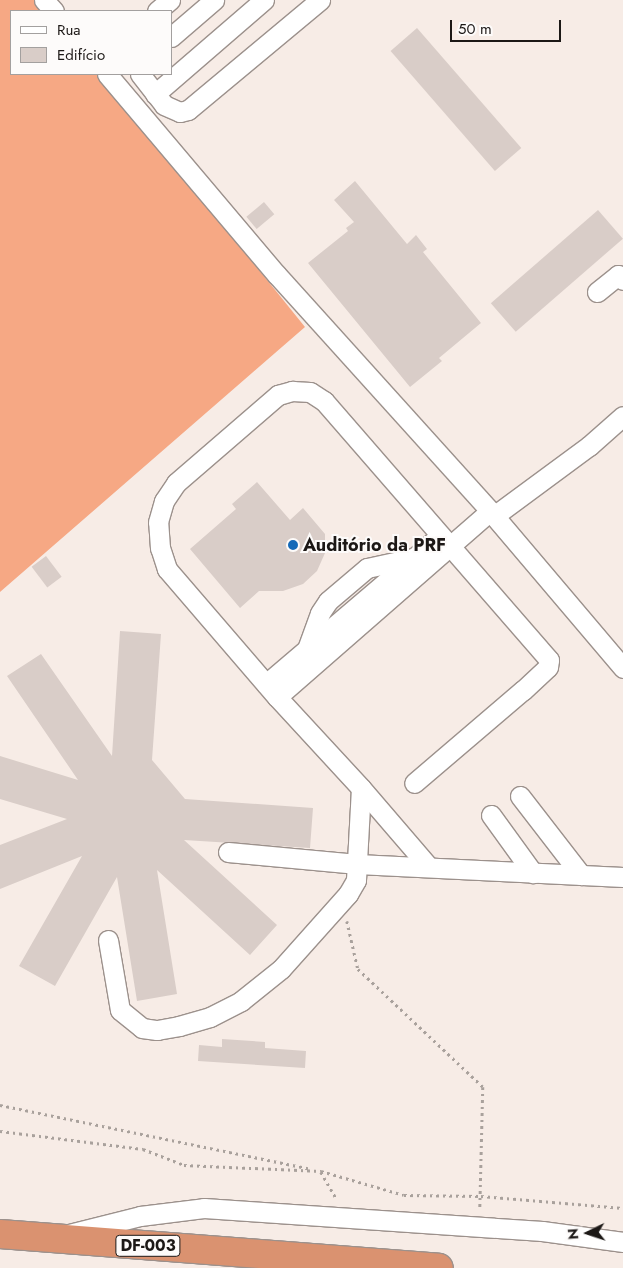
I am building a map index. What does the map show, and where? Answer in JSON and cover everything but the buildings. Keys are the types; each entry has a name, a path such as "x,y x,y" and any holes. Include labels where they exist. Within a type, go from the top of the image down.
{"highway":[{"name":"DF-003","path":"0,1234 439,1268"}],"lane":[{"path":"44,0 53,10"},
{"path":"158,10 170,0"},
{"path":"172,36 214,0"},
{"path":"154,94 264,0"},
{"path":"141,75 154,94 172,110 188,110 320,0"},
{"path":"108,75 277,275 489,510 623,668"},
{"path":"597,292 618,275 623,280"},
{"path":"414,783 524,690 549,663 546,656 324,401 310,392 292,390 278,395 176,483 164,501 158,522 160,548 167,569 272,691 361,788 429,867"},
{"path":"309,659 413,558 589,446 623,416"},
{"path":"272,691 444,540"},
{"path":"108,940 120,1010 142,1028 171,1028 210,1017 241,1001 281,969 342,901 356,880 361,788"},
{"path":"520,796 581,875"},
{"path":"491,815 533,873"},
{"path":"228,852 357,864 623,877"},
{"path":"52,1238 140,1216 204,1208 346,1216 480,1227 623,1242"}],"path":[{"path":"342,901 358,969 484,1087 480,1227"},
{"path":"0,1105 321,1171 404,1194 481,1196 623,1208"},
{"path":"0,1132 144,1149 184,1165 321,1171"},
{"path":"321,1171 346,1216"}],"shaded area":[{"path":"0,0 41,0 49,10 10,10 10,75 102,75 305,327 0,592"}],"place":[{"name":"Auditório da PRF","path":"293,545"}]}
